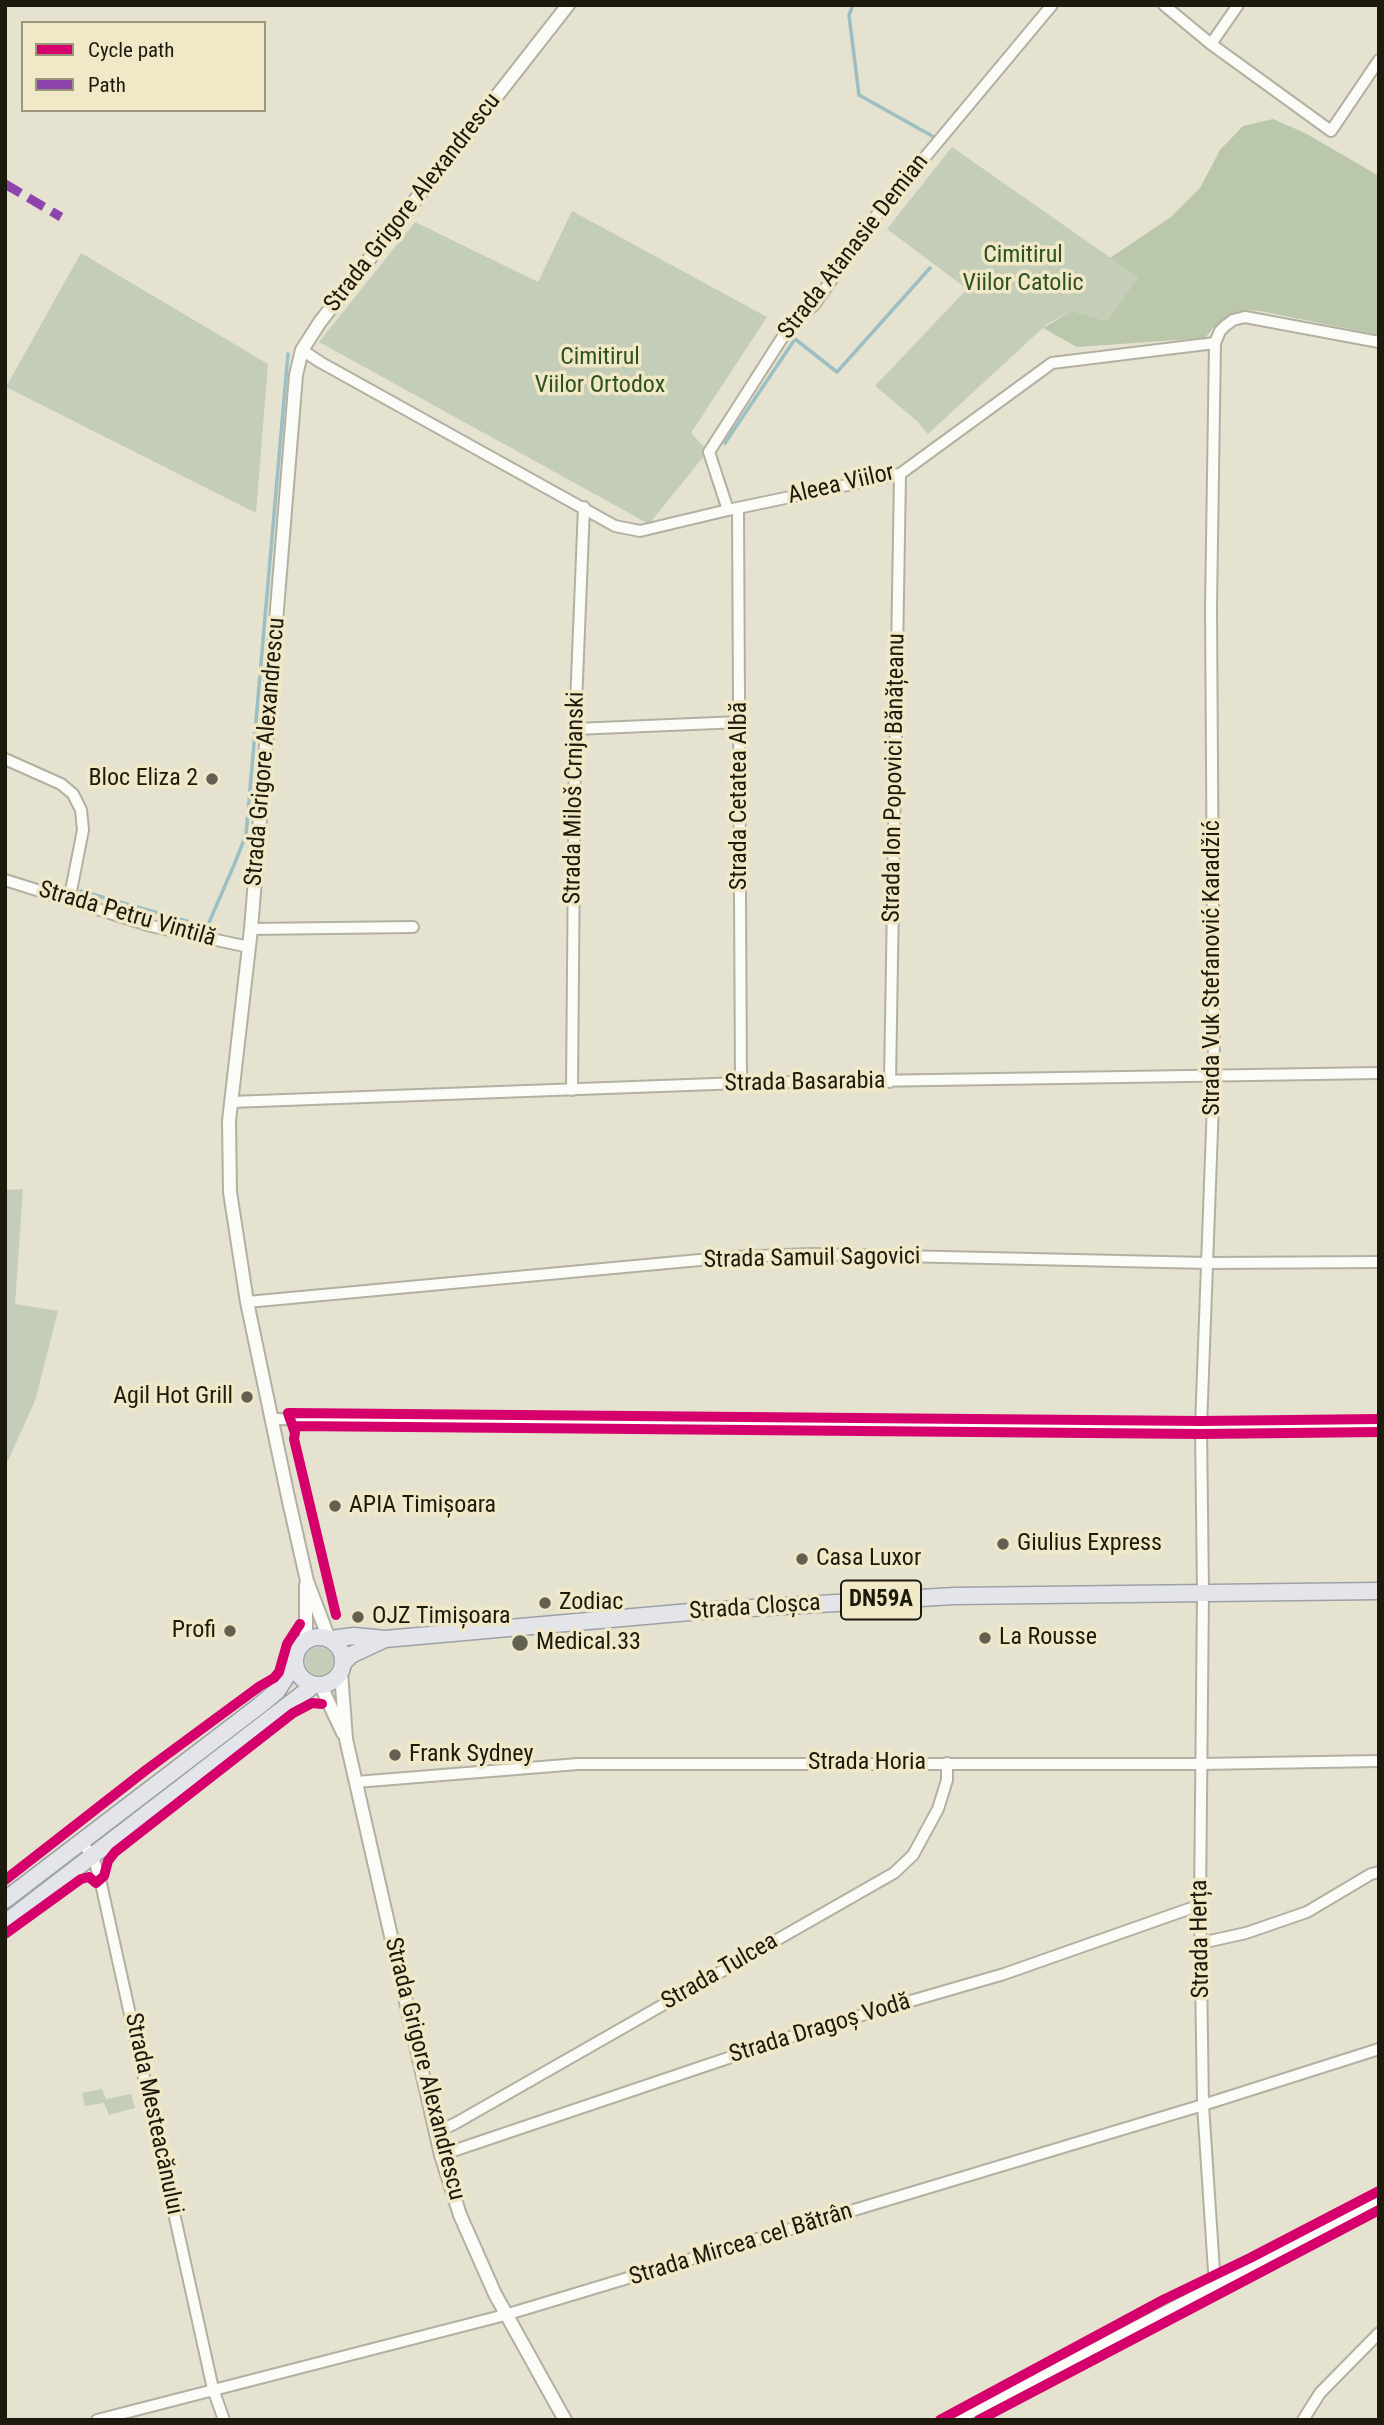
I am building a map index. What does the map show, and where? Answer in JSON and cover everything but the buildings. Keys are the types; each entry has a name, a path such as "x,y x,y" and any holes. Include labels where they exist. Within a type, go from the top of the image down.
{"main road":[{"name":"Strada Cloșca","path":"330,1639 354,1636 385,1639 628,1617 928,1597 1379,1591"},
{"name":"DN59A","path":"306,1640 315,1637 330,1639"},
{"path":"330,1639 341,1650 342,1668"},
{"name":"Strada Cloșca","path":"342,1668 360,1649 385,1639"},
{"path":"5,1900 277,1691 295,1663 298,1649 306,1640"},
{"path":"295,1663 299,1676 317,1685"},
{"name":"DN59A","path":"5,1923 317,1685 335,1680 342,1668"}],"street":[{"name":"Strada Grigore Alexandrescu","path":"330,1639 307,1581 247,1302 230,1192 229,1121 251,929 296,375 302,350 320,322 568,5"},
{"name":"Strada Atanasie Demian","path":"733,509 709,452 746,393 791,324 814,305 876,216 1052,5"},
{"path":"1164,5 1211,44 1331,131 1379,60"},
{"path":"1211,44 1238,5"},
{"path":"1215,343 1225,326 1245,317 1379,342"},
{"name":"Aleea Viilor","path":"302,350 615,526 640,531 900,474 1052,363 1215,343"},
{"name":"Strada Vuk Stefanović Karadžić","path":"1203,1592 1201,1427 1214,1076 1211,607 1215,343"},
{"name":"Strada Ion Popovici Bănățeanu","path":"890,1082 900,474"},
{"name":"Strada Miloš Crnjanski","path":"572,1090 575,729 584,507"},
{"name":"Strada Cetatea Albă","path":"733,509 740,722 741,1083"},
{"path":"575,729 740,722"},
{"path":"5,760 61,785 73,794 81,810 83,830 69,901"},
{"name":"Strada Petru Vintilă","path":"5,880 151,926 249,947"},
{"path":"251,929 413,928"},
{"name":"Strada Basarabia","path":"231,1102 741,1083 1379,1073"},
{"name":"Strada Samuil Sagovici","path":"247,1302 732,1257 811,1254 1208,1262 1379,1262"},
{"path":"271,1419 1201,1427 1379,1425"},
{"name":"Strada Grigore Alexandrescu","path":"306,1640 307,1581"},
{"name":"Strada Herța","path":"1203,1592 1200,1905 1203,2105 1215,2286"},
{"name":"Strada Grigore Alexandrescu","path":"342,1668 346,1739 440,2155 465,2229 505,2315 565,2420"},
{"name":"Strada Grigore Alexandrescu","path":"317,1685 346,1739"},
{"name":"Strada Horia","path":"356,1782 578,1764 1201,1764 1379,1761"},
{"name":"Strada Tulcea","path":"435,2133 894,1874 913,1854 938,1809 947,1780 947,1763"},
{"name":"Strada Mesteacănului","path":"82,1843 93,1857 117,1947 213,2389 224,2420"},
{"path":"1201,1943 1246,1933 1307,1912 1371,1874 1379,1872"},
{"name":"Strada Dragoș Vodă","path":"440,2155 814,2029 1004,1974 1200,1905"},
{"name":"Strada Mircea cel Bătrân","path":"97,2420 505,2315 1203,2105 1379,2049"},
{"path":"957,2420 1379,2200"},
{"path":"1303,2420 1320,2393 1379,2333"}],"green space":[{"path":"1273,119 1305,133 1379,176 1379,335 1246,310 1231,315 1214,327 1205,338 1077,347 1043,328 1072,311 1107,321 1138,277 1110,258 1171,217 1200,188 1220,150 1243,126"},
{"name":"Cimitirul Viilor Catolic","path":"952,147 1138,277 1107,321 1072,311 1047,324 928,434 917,421 875,386 967,289 887,229"},
{"name":"Cimitirul Viilor Ortodox","path":"572,211 767,317 691,433 708,451 649,524 319,342 415,222 538,282"},
{"path":"81,253 268,364 256,513 6,387"},
{"path":"23,1189 15,1304 58,1311 35,1401 5,1467 5,1190"},
{"path":"319,1647 329,1651 333,1661 329,1671 319,1675 309,1671 305,1661 309,1651"},
{"path":"102,2089 106,2099 131,2094 135,2108 109,2115 104,2103 85,2106 82,2093"}],"waterway":[{"path":"853,5 849,15 859,95 934,137"},
{"path":"725,443 795,339 837,372 930,268"},
{"path":"81,891 207,927 246,835 288,354"}],"marked path":[{"path":"5,184 61,217"}],"cycle path":[{"path":"336,1615 294,1439 295,1433 288,1413 1201,1421 1379,1419"},
{"path":"293,1426 1201,1434 1379,1432"},
{"path":"5,1880 146,1770 274,1678 279,1672 287,1644 300,1624"},
{"path":"5,1934 81,1879 89,1877 96,1883 104,1876 108,1861 115,1852 293,1713 312,1703 322,1704"},
{"path":"940,2420 1163,2300 1379,2191"},
{"path":"979,2420 1379,2210"}],"place":[{"name":"Bloc Eliza 2","path":"212,779"},
{"name":"Agil Hot Grill","path":"247,1397"},
{"name":"APIA Timișoara","path":"335,1506"},
{"name":"Giulius Express","path":"1003,1544"},
{"name":"Casa Luxor","path":"802,1559"},
{"name":"Zodiac","path":"545,1603"},
{"name":"OJZ Timișoara","path":"358,1617"},
{"name":"Profi","path":"230,1631"},
{"name":"La Rousse","path":"985,1638"},
{"name":"Medical.33","path":"520,1643"},
{"name":"Frank Sydney","path":"395,1755"}]}
